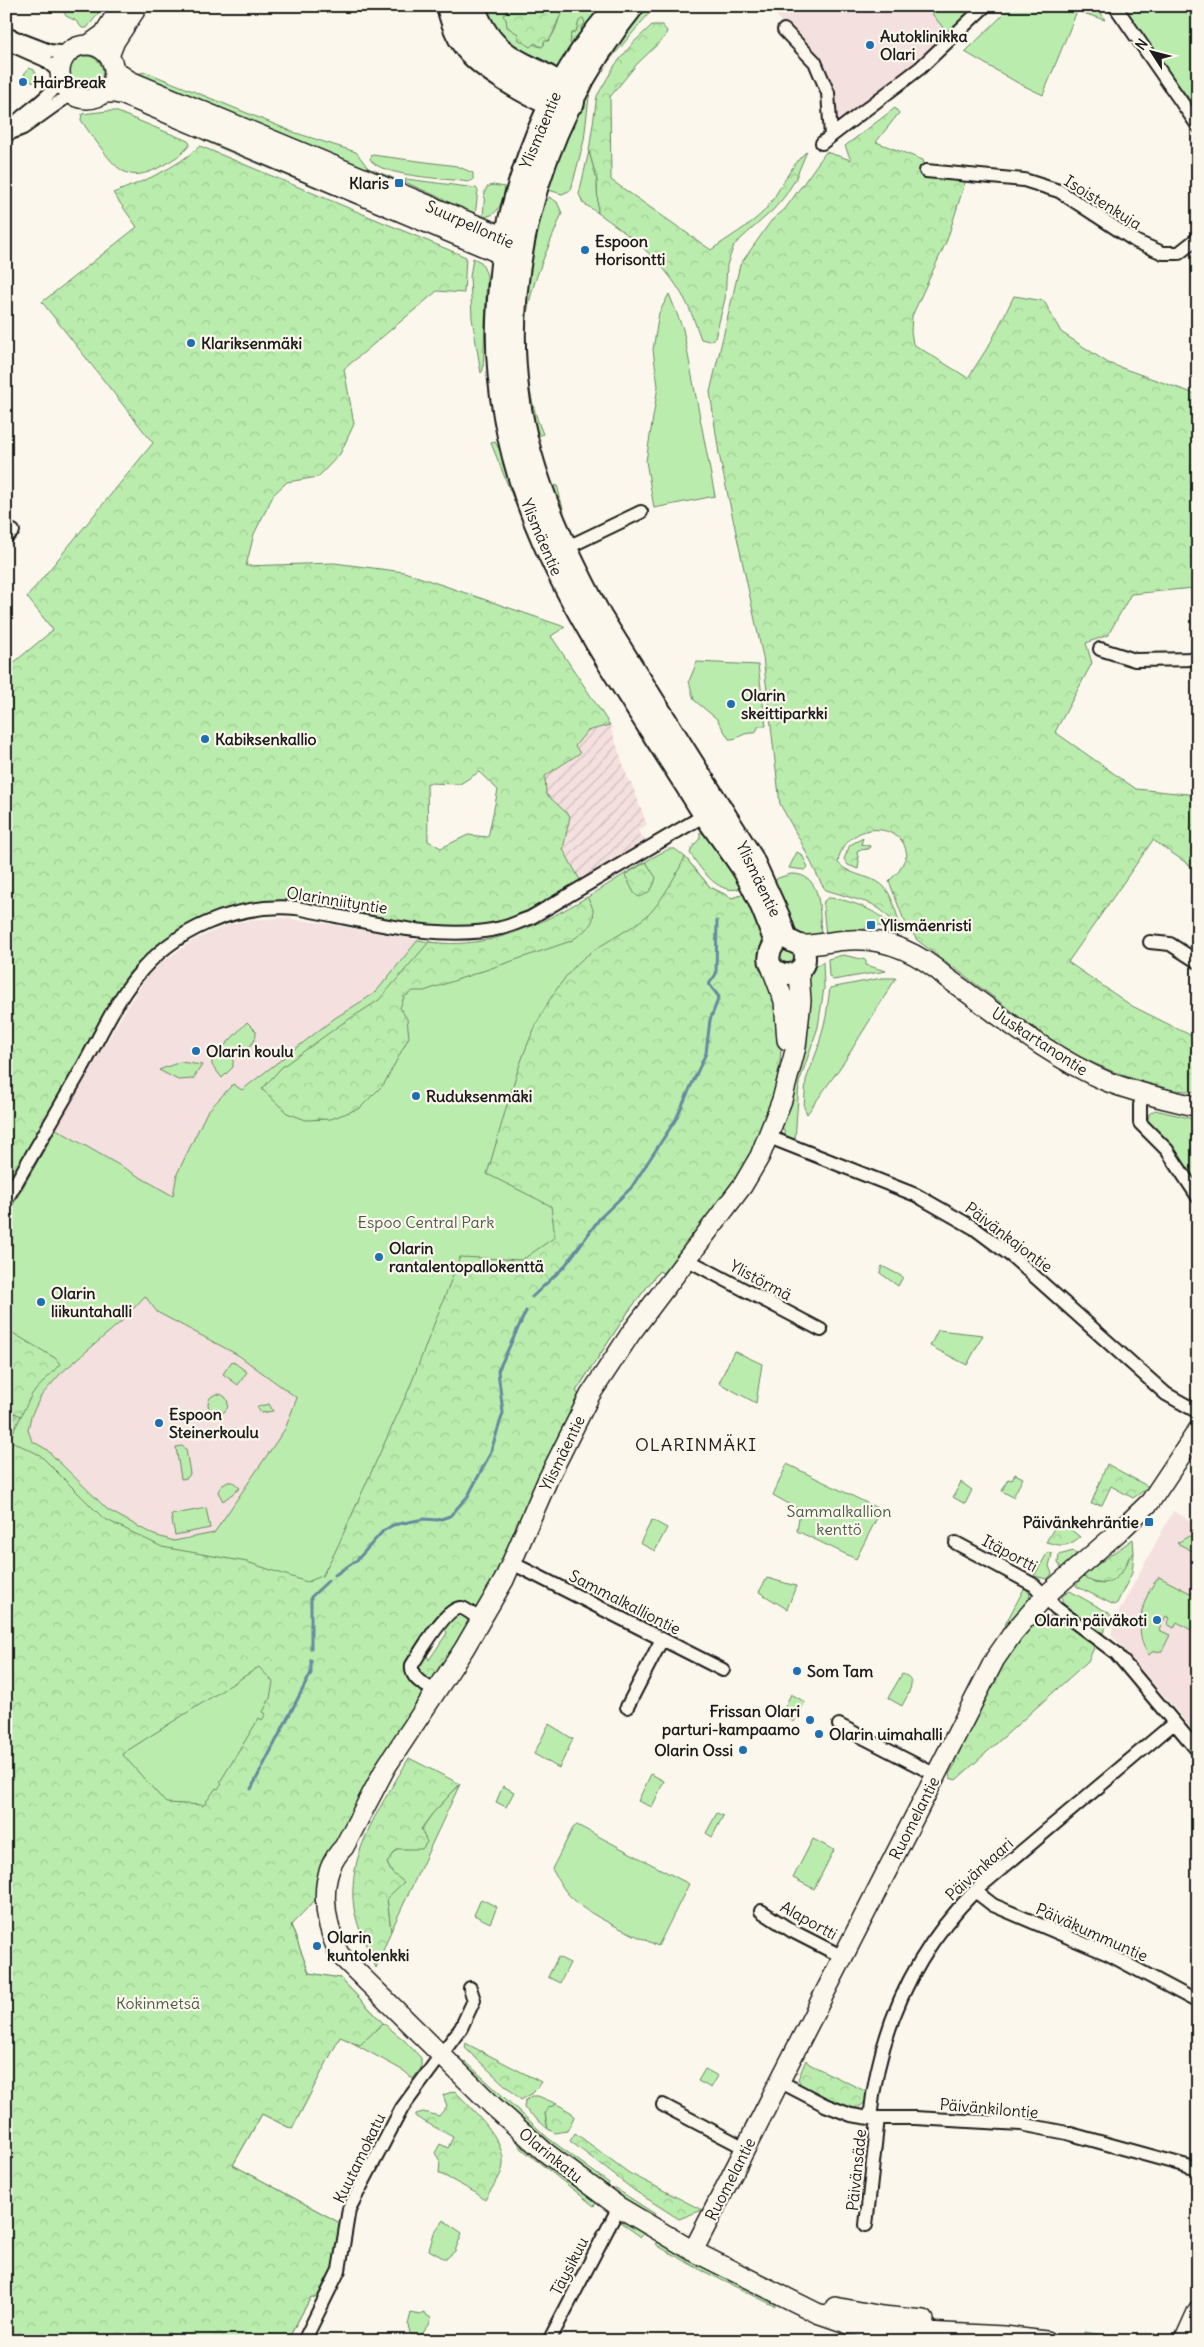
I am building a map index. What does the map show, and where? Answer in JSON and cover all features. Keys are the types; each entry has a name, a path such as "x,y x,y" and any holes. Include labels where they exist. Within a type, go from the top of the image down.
{"highway":[{"path":"449,6 461,39 471,52 488,67 560,96"},
{"path":"472,6 482,30 502,52 560,96"}],"main road":[{"path":"121,6 104,34 90,44 75,48 68,53 62,63 59,76 68,92 76,98 91,99 105,93 111,86 115,41 138,6"},
{"path":"560,96 592,36 616,6"},
{"path":"560,96 606,44 634,6"},
{"path":"90,44 98,47 112,63"},
{"name":"Suurpellontie","path":"112,63 130,81 503,245"},
{"name":"Suurpellontie","path":"105,93 115,92 124,95 503,245 523,248"},
{"name":"Ylismäentie","path":"560,96 540,150 522,208 503,245 497,305 497,376 507,438 526,505 563,585 711,811"},
{"name":"Ylismäentie","path":"332,1906 344,1847 386,1768 482,1621 512,1563 548,1479 590,1395 631,1333 743,1185 769,1137 782,1100 796,1047 801,1001 793,952 762,906 711,811 601,616 566,548 549,509 531,452 519,390 516,321 523,248 522,208"},
{"path":"793,952 784,975 772,969 769,957 793,952"},
{"name":"Uuskartanontie","path":"793,952 875,952 902,959 947,978 1066,1062 1107,1081 1143,1094 1198,1107"},
{"name":"Ylismäentie","path":"772,969 784,1001 788,1024 789,1068"},
{"name":"Ruomelantie","path":"693,2251 995,1659 1019,1626 1045,1596 1140,1513 1161,1489 1198,1430"},
{"name":"Olarinkatu","path":"332,1906 342,1929 354,1967 377,1993 493,2106 545,2152 619,2207 693,2251 783,2296 855,2312 880,2331 950,2322 1004,2336 1046,2341"},
{"path":"1184,2341 1198,2310"}],"street":[{"path":"784,30 815,62 828,93 827,139 920,68 985,6"},
{"path":"1116,6 1198,126"},
{"path":"6,34 50,52 68,53"},
{"path":"6,43 45,60 59,76 48,95 17,120 6,134"},
{"path":"6,134 23,128 65,98 76,98"},
{"name":"Isoistenkuja","path":"926,171 1024,180 1059,191 1137,242 1163,253 1179,253 1198,238"},
{"path":"566,548 641,512"},
{"path":"1100,649 1135,660 1198,659"},
{"name":"Olarinniityntie","path":"6,1200 128,988 156,957 199,926 242,912 275,906 430,932 456,933 500,928 530,918 711,811"},
{"path":"1150,942 1170,944 1198,962"},
{"path":"1143,1094 1140,1105 1140,1123 1167,1150 1198,1197"},
{"name":"Päivänkajontie","path":"769,1137 924,1199 974,1228 1022,1264 1152,1382 1178,1401 1198,1412"},
{"name":"Ylistörmä","path":"686,1259 821,1330"},
{"name":"Itäportti","path":"956,1543 1026,1579 1045,1596"},
{"name":"Sammalkalliontie","path":"512,1563 724,1670"},
{"path":"1045,1596 1064,1615 1090,1632 1116,1653 1198,1751"},
{"path":"435,1691 414,1676 411,1671 412,1665 449,1612 459,1608 464,1609 482,1621"},
{"path":"627,1707 662,1639"},
{"name":"Päivänkaari","path":"874,2118 875,2080 885,2036 896,2010 928,1948 952,1916 975,1891 1174,1723"},
{"path":"839,1725 936,1775"},
{"name":"Päiväkummuntie","path":"975,1891 993,1906 1108,1954 1198,2002"},
{"name":"Alaportti","path":"761,1911 792,1931 843,1956"},
{"name":"Kuutamokatu","path":"304,2341 339,2270 349,2209 402,2108 461,2028 474,2000 470,1988"},
{"name":"Päivänkilontie","path":"779,2081 838,2111 874,2118 1021,2124 1068,2133 1198,2169"},
{"path":"663,2105 745,2148"},
{"name":"Päivänsäde","path":"866,2225 874,2118"},
{"name":"Täysikuu","path":"548,2341 619,2207"}],"shaded area":[{"path":"771,6 926,6 948,34 920,61 914,62 904,73 840,121 833,118 825,79 785,29"},
{"path":"610,725 629,782 631,782 647,825 638,830 642,837 648,839 580,880 563,849 570,816 546,794 545,776 580,753 575,746 587,731"},
{"name":"Olarin koulu","path":"283,918 418,940 375,993 335,1018 242,1090 233,1084 207,1112 177,1174 173,1196 56,1129 130,1002 146,978 161,963 194,940 230,924 260,919"},
{"name":"Espoon Steinerkoulu","path":"145,1296 157,1312 238,1355 297,1398 285,1429 214,1533 174,1541 154,1535 108,1510 46,1449 32,1441 28,1430 31,1416 41,1396 60,1374 122,1321"},
{"name":"Olarin päiväkoti","path":"1173,1511 1198,1525 1198,1736 1111,1634 1119,1611"}],"green space":[{"path":"61,6 104,6 87,28 82,28 76,21 66,16"},
{"path":"479,6 504,6 507,11 506,19 518,34 518,39 541,47 544,45 544,40 548,41 551,38 555,29 560,14 559,6 606,6 580,41 583,19 567,59 556,69 546,62 538,65 510,51"},
{"path":"504,6 559,6 562,14 548,41 544,41 544,45 541,47 535,43 530,47 518,39 518,34 507,27 506,19 503,16 507,11"},
{"path":"926,6 976,6 948,34"},
{"path":"1012,6 1097,6 1105,20 1077,11 1043,95 1018,83 965,52"},
{"path":"1124,6 1198,6 1198,110 1164,66"},
{"path":"647,7 651,8 651,11 603,68 595,82 589,97 584,140 571,190 562,194 545,189 575,111 638,11"},
{"path":"583,18 585,23 581,28 583,34 574,47 570,43 571,34 576,31 579,21"},
{"path":"652,25 662,25 667,31 665,37 636,65 610,97 611,180 711,250 745,227 764,211 795,164 807,151 795,180 785,196 773,210 734,245 727,265 725,299 715,338 709,341 701,339 684,298 664,270 644,248 598,213 597,180 589,151 597,96 615,65 634,42"},
{"path":"86,56 93,57 98,61 102,66 102,80 98,85 93,89 86,90 79,89 74,85 70,80 69,73 70,66 74,61 79,57"},
{"path":"29,68 34,70 37,76 33,83 24,74"},
{"path":"146,72 296,133 356,152 368,168 396,181 395,183 138,76 140,73"},
{"path":"895,108 899,113 876,142 923,160 926,171 967,176 947,240 912,316 911,331 913,344 968,378 991,342 1014,296 1044,301 1061,332 1108,363 1198,395 1198,491 1192,521 1194,588 1131,594 1108,635 1086,643 1092,663 1055,732 1136,789 1198,795 1198,871 1153,840 1068,962 1132,1006 1198,1039 1198,1092 1164,1089 1114,1072 1064,1050 917,940 903,918 889,881 899,871 907,855 902,841 893,834 884,830 875,830 858,834 844,846 838,863 850,871 882,884 889,893 901,929 872,904 826,890 780,804 763,657 719,454 710,392 740,265 771,221 785,209 826,152 851,160 845,146"},
{"path":"115,111 188,141 190,144 174,159 152,171 144,174 129,174 111,160 81,120 82,114"},
{"path":"203,138 362,204 361,206 353,203 223,149 203,140"},
{"path":"200,146 466,257 464,293 437,291 344,369 354,424 340,454 318,477 287,482 274,494 254,534 246,566 334,563 404,572 565,627 551,636 610,725 587,731 575,746 580,753 545,776 546,794 570,816 563,849 580,880 515,916 479,925 425,925 319,906 272,902 248,904 225,909 182,929 144,959 127,976 6,1187 6,669 53,630 27,597 153,443 42,302 137,227 113,193 159,174","holes":["479,772 498,790 488,837 468,835 441,848 428,841 427,783 460,784"]},
{"path":"589,151 597,180 598,213 583,203 579,194"},
{"path":"372,155 457,166 473,173 473,180 468,182 415,176 387,170 376,165 370,159"},
{"path":"406,179 476,188 478,190 475,216 443,204 445,200 405,182"},
{"path":"493,185 505,187 501,202 497,211 483,217 485,191 487,187"},
{"path":"549,197 557,202 562,213 532,291 526,335 529,387 537,420 543,434 539,436 528,407 523,306 539,210 542,209"},
{"path":"473,258 481,262 487,275 483,370 481,373 472,318 470,277"},
{"path":"669,294 683,329 715,496 654,508 646,461 658,386 653,350 659,313"},
{"path":"495,442 502,454 530,531 527,533 491,443"},
{"path":"557,485 564,513 559,517 553,487"},
{"name":"Olarin skeittiparkki","path":"697,662 758,665 766,726 759,726 755,733 729,739 717,719 694,700 689,681"},
{"path":"700,832 708,836 744,887 727,889 712,881 706,875 690,853 700,838"},
{"path":"863,838 861,844 870,846 869,849 858,850 858,869 848,865 844,859 850,845"},
{"name":"Kokinmetsä","path":"669,849 675,849 685,857 710,887 732,898 747,893 762,934 762,953 782,1033 780,1063 663,1273 659,1271 628,1312 576,1391 579,1395 445,1611 291,1925 309,1973 340,1978 383,2023 404,2040 421,2058 421,2068 413,2079 404,2071 340,2036 292,2129 262,2114 233,2165 340,2223 317,2297 311,2297 287,2341 6,2341 6,1217 56,1129 173,1196 177,1174 207,1112 233,1084 242,1090 335,1018 375,993 418,940 443,944 468,944 495,940 521,932 547,921 572,907","holes":["145,1296 157,1312 238,1355 297,1398 285,1429 214,1533 174,1541 154,1535 108,1510 46,1449 32,1441 28,1430 31,1416 41,1396 60,1374 122,1321"]},
{"path":"797,852 802,855 808,867 805,870 789,868"},
{"name":"Kokinmetsä","path":"685,857 710,887 732,898 747,893 762,934 762,953 774,981 782,1033 780,1063 772,1101 747,1165 727,1194 663,1273 659,1271 628,1312 576,1391 579,1395 480,1609 461,1605 407,1667 424,1688 425,1694 317,1898 291,1925 309,1973 340,1978 383,2023 360,2045 340,2037 292,2129 262,2114 233,2165 340,2223 333,2267 317,2297 311,2297 287,2341 6,2341 6,1329 55,1358 60,1364 32,1394 9,1440 40,1455 103,1518 162,1547 247,1562 307,1582 322,1576 335,1552 409,1389 460,1257 522,1260 555,1237 551,1206 487,1174 520,1064 543,1011 558,987 583,958 640,922 653,910","holes":["259,1667 273,1682 270,1698 263,1712 266,1714 262,1720 259,1718 220,1782 222,1784 218,1789 216,1788 204,1805 166,1803 122,1754"]},
{"path":"646,862 656,878 650,891 639,897 634,893 625,875"},
{"path":"791,874 802,875 814,887 818,896 821,937 807,939 794,933 771,884 778,878"},
{"path":"587,897 593,912 593,918 588,927 571,941 424,991 413,991 404,997 400,1008 407,1019 409,1037 384,1084 360,1108 331,1119 306,1120 287,1113 262,1089 282,1067 340,1025 379,1000 429,942 450,944 492,939 531,926"},
{"path":"828,898 844,900 864,907 881,917 891,929 870,924 863,930 826,936 823,906 824,901"},
{"path":"784,950 790,950 794,957 790,964 784,964 780,960 780,954"},
{"path":"843,955 866,960 866,965 886,971 833,980 829,976 828,959"},
{"path":"823,962 824,988 818,1027 799,1083 795,1140 786,1136 781,1124 806,976 815,966"},
{"path":"882,978 896,978 844,1062 807,1114 804,1107 806,1080 818,1048 826,1017 830,988"},
{"path":"247,1022 256,1031 254,1041 233,1058 233,1067 222,1078 212,1065 212,1059"},
{"path":"180,1062 202,1065 193,1079 178,1080 159,1070"},
{"path":"1155,1110 1198,1120 1198,1184 1167,1140 1148,1121 1149,1114"},
{"path":"882,1266 903,1277 898,1286 880,1273"},
{"path":"938,1330 983,1335 967,1365 930,1346"},
{"path":"734,1351 762,1364 756,1403 719,1383"},
{"path":"232,1361 247,1372 238,1385 223,1374"},
{"path":"218,1394 225,1397 228,1404 225,1411 218,1414 211,1411 208,1404 211,1397"},
{"path":"269,1404 273,1411 261,1413 257,1407"},
{"path":"6,1409 21,1416 6,1446"},
{"path":"182,1446 186,1449 190,1474 187,1478 181,1479 176,1447"},
{"name":"Sammalkallion kenttö","path":"787,1464 881,1510 856,1559 797,1531 800,1510 773,1495"},
{"path":"1107,1464 1149,1487 1133,1498 1111,1486 1102,1505 1091,1504"},
{"path":"1015,1474 1023,1478 1013,1497 1002,1491 1008,1479 1012,1480"},
{"path":"228,1482 233,1482 240,1488 223,1501 218,1492 221,1486"},
{"path":"961,1482 972,1490 965,1504 953,1497"},
{"path":"206,1508 210,1528 175,1535 171,1515"},
{"path":"652,1520 667,1528 655,1551 640,1543"},
{"path":"1059,1520 1080,1537 1064,1545 1046,1542"},
{"path":"1189,1536 1198,1541 1198,1554 1177,1543"},
{"path":"1133,1539 1134,1553 1123,1570 1114,1579 1109,1582 1099,1583 1093,1582 1083,1575"},
{"path":"1073,1551 1076,1554 1062,1569 1058,1563 1059,1555"},
{"path":"1048,1552 1052,1554 1049,1566 1052,1574 1047,1579 1034,1576"},
{"path":"1134,1553 1132,1573 1117,1603 1114,1605 1076,1586 1083,1575 1094,1583 1103,1584 1127,1564 1129,1557"},
{"path":"1159,1577 1192,1594 1198,1584 1198,1622 1191,1630 1177,1622 1174,1628 1167,1624 1170,1618 1166,1616 1159,1630 1170,1635 1162,1651 1152,1652 1149,1655 1141,1637 1141,1615 1148,1594"},
{"path":"767,1578 796,1586 787,1609 759,1592"},
{"path":"1025,1587 1030,1594 1029,1602 991,1651"},
{"path":"1070,1591 1109,1613 1111,1616 1103,1633 1065,1607 1062,1602 1062,1596"},
{"path":"457,1611 471,1620 435,1679 427,1679 417,1672 416,1666 425,1650 429,1660 447,1633 443,1624"},
{"path":"1053,1616 1092,1643 1094,1648 1088,1661 956,1780 950,1778 949,1774 956,1763 953,1758 998,1669 1029,1626 1040,1617"},
{"path":"902,1674 910,1679 911,1687 902,1706 888,1698"},
{"path":"791,1694 805,1702 794,1722 781,1715"},
{"path":"549,1724 573,1739 559,1768 534,1754"},
{"path":"409,1758 460,1784 432,1814 421,1829 427,1842 422,1849 397,1849 387,1863 392,1873 404,1882 387,1898 391,1931 376,1968 356,1917 353,1899 354,1880 357,1861 370,1825"},
{"path":"651,1774 664,1781 652,1807 638,1801"},
{"path":"460,1784 391,1931 387,1898 392,1873 387,1863 397,1849 421,1830 432,1814"},
{"path":"503,1786 514,1792 506,1807 496,1802"},
{"path":"717,1813 723,1816 712,1837 706,1833"},
{"path":"577,1825 689,1884 658,1946 591,1913 563,1888 552,1869 573,1828"},
{"path":"813,1839 834,1850 814,1889 793,1878"},
{"path":"481,1899 497,1907 490,1923 474,1915"},
{"path":"558,1957 570,1963 560,1983 548,1977"},
{"path":"466,2043 541,2082 533,2093 521,2100 465,2048"},
{"path":"806,2060 809,2064 867,2092 864,2103 859,2107 842,2105 801,2085 798,2079"},
{"path":"466,2062 548,2138 609,2183 606,2190 563,2157 461,2066"},
{"path":"705,2069 718,2076 711,2088 698,2081"},
{"path":"455,2091 489,2128 501,2151 503,2162 501,2173 485,2200 439,2173 440,2161 435,2153 440,2144 448,2148 453,2137 416,2117 416,2114 423,2112 439,2116 447,2106 443,2095"},
{"path":"532,2096 538,2096 557,2104 548,2108 545,2114 548,2129 524,2108 525,2101"},
{"path":"557,2104 572,2113 574,2117 567,2131 555,2133 548,2129 545,2114 548,2108"},
{"path":"575,2133 629,2173 702,2210 679,2219 635,2191 570,2141"},
{"path":"519,2140 598,2201 594,2206 522,2149 519,2145"},
{"path":"615,2188 655,2214 652,2220 610,2193"},
{"path":"443,2220 462,2233 455,2251 447,2258 443,2258 429,2250 434,2233"},
{"path":"626,2221 645,2231 641,2237 620,2222"},
{"path":"659,2239 762,2295 776,2304 775,2306 699,2269 656,2245"},
{"path":"411,2313 420,2315 423,2313 431,2318 429,2325 419,2338 410,2333 408,2325"},
{"path":"1084,2332 1140,2341 1105,2341 1084,2335"}],"waterway":[{"path":"532,1297 564,1267 600,1218 631,1188 676,1119 706,1053 710,1020 719,997 709,984 716,974 717,921"},
{"path":"335,1575 357,1560 383,1531 393,1525 424,1519 438,1520 450,1516 468,1496 490,1454 503,1413 498,1371 526,1311"},
{"path":"311,1648 311,1597 328,1581"},
{"path":"251,1789 311,1673 311,1660"}],"place":[{"name":"Autoklinikka Olari","path":"870,45"},
{"name":"HairBreak","path":"23,82"},
{"name":"Klaris","path":"399,183"},
{"name":"Espoon Horisontti","path":"585,250"},
{"name":"Klariksenmäki","path":"191,343"},
{"name":"Olarin skeittiparkki","path":"731,704"},
{"name":"Kabiksenkallio","path":"205,739"},
{"name":"Ylismäenristi","path":"871,925"},
{"name":"Olarin koulu","path":"196,1051"},
{"name":"Ruduksenmäki","path":"416,1096"},
{"name":"Olarin rantalentopallokenttä","path":"379,1257"},
{"name":"Olarin liikuntahalli","path":"41,1302"},
{"name":"Espoon Steinerkoulu","path":"159,1423"},
{"name":"Päivänkehräntie","path":"1149,1522"},
{"name":"Olarin päiväkoti","path":"1157,1620"},
{"name":"Som Tam","path":"797,1671"},
{"name":"Frissan Olari parturi-kampaamo","path":"810,1720"},
{"name":"Olarin uimahalli","path":"819,1734"},
{"name":"Olarin Ossi","path":"743,1750"},
{"name":"Olarin kuntolenkki","path":"317,1946"}],"district":[{"name":"OLARINMÄKI","path":"696,1445"}],"park label":[{"name":"Espoo Central Park","path":"426,1222"}]}
